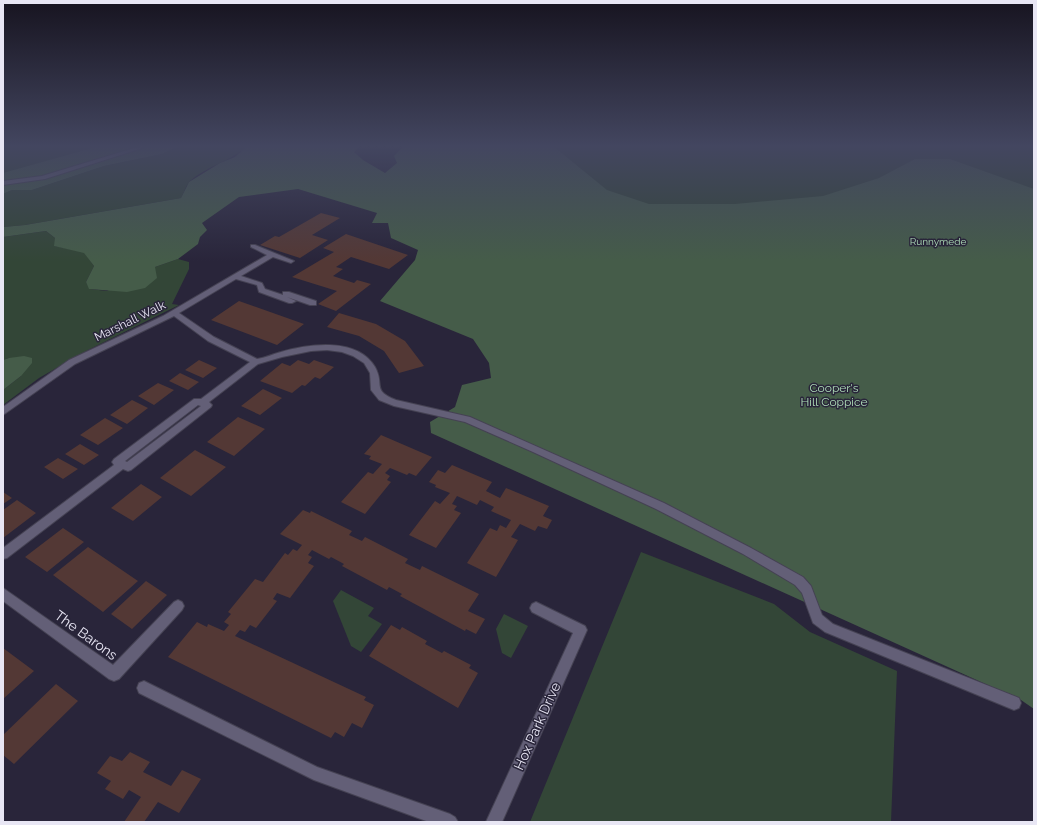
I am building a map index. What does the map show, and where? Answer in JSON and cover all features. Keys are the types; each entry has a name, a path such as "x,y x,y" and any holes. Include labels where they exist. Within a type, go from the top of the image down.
{"lane":[{"path":"253,246 272,255 291,261"},
{"name":"Marshall Walk","path":"3,412 72,362 174,313 272,255"},
{"path":"235,277 260,284 313,303"},
{"path":"260,284 262,290 292,301"},
{"path":"174,313 189,322 211,339 256,362"},
{"path":"3,554 122,464 128,468 208,405 202,403 256,362 281,354 318,348 348,350 371,365 376,381 375,390 382,398 394,403 467,419 660,506 747,551 799,581 807,590 817,619 829,628 1014,703"},
{"name":"The Barons","path":"3,594 114,674 178,606"},
{"name":"Hox Park Drive","path":"494,822 580,630 536,608"},
{"path":"144,688 314,773 450,822"}],"green space":[{"path":"3,184 52,184 32,190 12,190 3,194"},
{"path":"52,184 188,184 181,198 25,225 3,227 3,194 12,190 32,190"},
{"name":"Cooper's Hill Coppice","path":"188,184 599,184 607,190 649,204 735,204 823,196 862,184 1019,184 1034,189 1034,709 1021,700 431,433 430,422 455,407 462,385 491,378 489,363 473,339 380,301 415,260 418,250 391,238 388,223 372,223 377,213 298,189 239,197 202,223 207,230 200,237 198,244 178,259 155,267 157,278 145,288 127,292 89,289 86,282 94,266 84,253 54,246 55,238 46,231 3,237 3,227 25,225 181,198"},
{"name":"Runnymede","path":"583,184 1034,184 1034,626 687,260"},
{"path":"46,231 55,238 55,246 84,252 94,266 86,282 90,289 107,291 155,267 178,259 189,262 189,269 172,304 179,305 88,350 39,378 3,405 3,390 21,376 9,358 3,360 3,237"},
{"path":"24,356 32,358 32,363 21,376 3,390 3,360"},
{"path":"641,552 774,604 810,632 897,671 891,822 530,822"},
{"path":"341,590 374,608 368,616 382,624 361,652 351,646 333,601"},
{"path":"504,614 528,626 511,658 502,653 496,629"}],"building":[{"path":"321,213 340,218 312,235 328,240 300,258 260,245 275,236 279,237"},
{"path":"346,234 408,255 389,269 351,257 336,267 343,269 333,276 354,283 357,280 371,284 336,311 318,304 337,291 292,277 334,252 323,248"},
{"path":"239,301 304,324 277,345 211,320"},
{"path":"339,313 376,324 405,341 424,366 399,373 384,351 359,336 327,327"},
{"path":"199,360 217,368 203,378 185,370"},
{"path":"298,360 309,364 314,360 334,367 320,379 315,377 305,386 302,385 292,393 260,381 282,363 290,366"},
{"path":"180,373 199,382 188,390 169,381"},
{"path":"158,383 174,390 154,405 138,396"},
{"path":"263,389 282,398 260,415 241,406"},
{"path":"132,400 148,408 127,424 110,415"},
{"path":"238,417 265,429 234,456 207,442"},
{"path":"105,418 123,428 98,445 80,435"},
{"path":"381,435 432,457 416,476 409,473 407,475 390,468 385,473 390,476 387,480 391,482 365,514 341,502 368,472 373,474 382,464 369,459 371,456 364,454"},
{"path":"80,444 99,455 84,465 65,454"},
{"path":"195,450 226,467 191,496 160,478"},
{"path":"58,458 78,469 63,479 44,467"},
{"path":"452,465 492,482 486,491 500,498 506,488 549,506 543,516 552,520 547,529 538,526 535,531 520,524 511,537 518,540 496,577 467,563 490,528 497,531 500,525 506,528 511,520 491,511 494,507 480,500 477,505 457,496 452,504 457,506 454,510 461,513 436,548 409,535 435,501 440,504 450,493 435,487 436,485 429,482 438,470 445,473"},
{"path":"141,484 162,497 133,521 111,508"},
{"path":"3,492 12,498 3,504"},
{"path":"17,500 36,513 3,538 3,510"},
{"path":"303,510 310,513 311,511 352,531 349,535 362,541 365,537 408,559 405,563 420,570 422,566 479,594 468,611 485,619 476,634 466,629 465,631 400,596 402,594 389,587 387,590 342,566 344,564 331,557 329,559 312,550 308,555 312,557 308,563 314,566 290,598 277,593 273,599 277,601 256,628 250,625 245,632 240,630 235,636 366,697 364,700 374,705 362,728 352,723 344,737 335,732 331,738 168,657 197,622 207,627 208,624 224,631 229,625 224,622 231,614 228,612 255,579 263,582 285,553 288,555 293,549 297,551 302,545 280,534"},
{"path":"63,528 84,542 47,572 25,557"},
{"path":"88,547 138,581 103,612 53,575"},
{"path":"146,581 167,595 132,629 111,614"},
{"path":"391,625 400,630 402,627 427,641 425,644 442,653 444,651 471,665 469,668 478,673 458,708 369,656"},
{"path":"3,648 34,671 3,699"},
{"path":"56,684 78,701 14,764 3,755 3,735"},
{"path":"130,752 150,762 143,772 171,786 182,770 201,779 179,813 158,802 144,822 124,822 141,797 129,790 123,799 105,789 111,781 97,773 110,756 122,761"}]}
